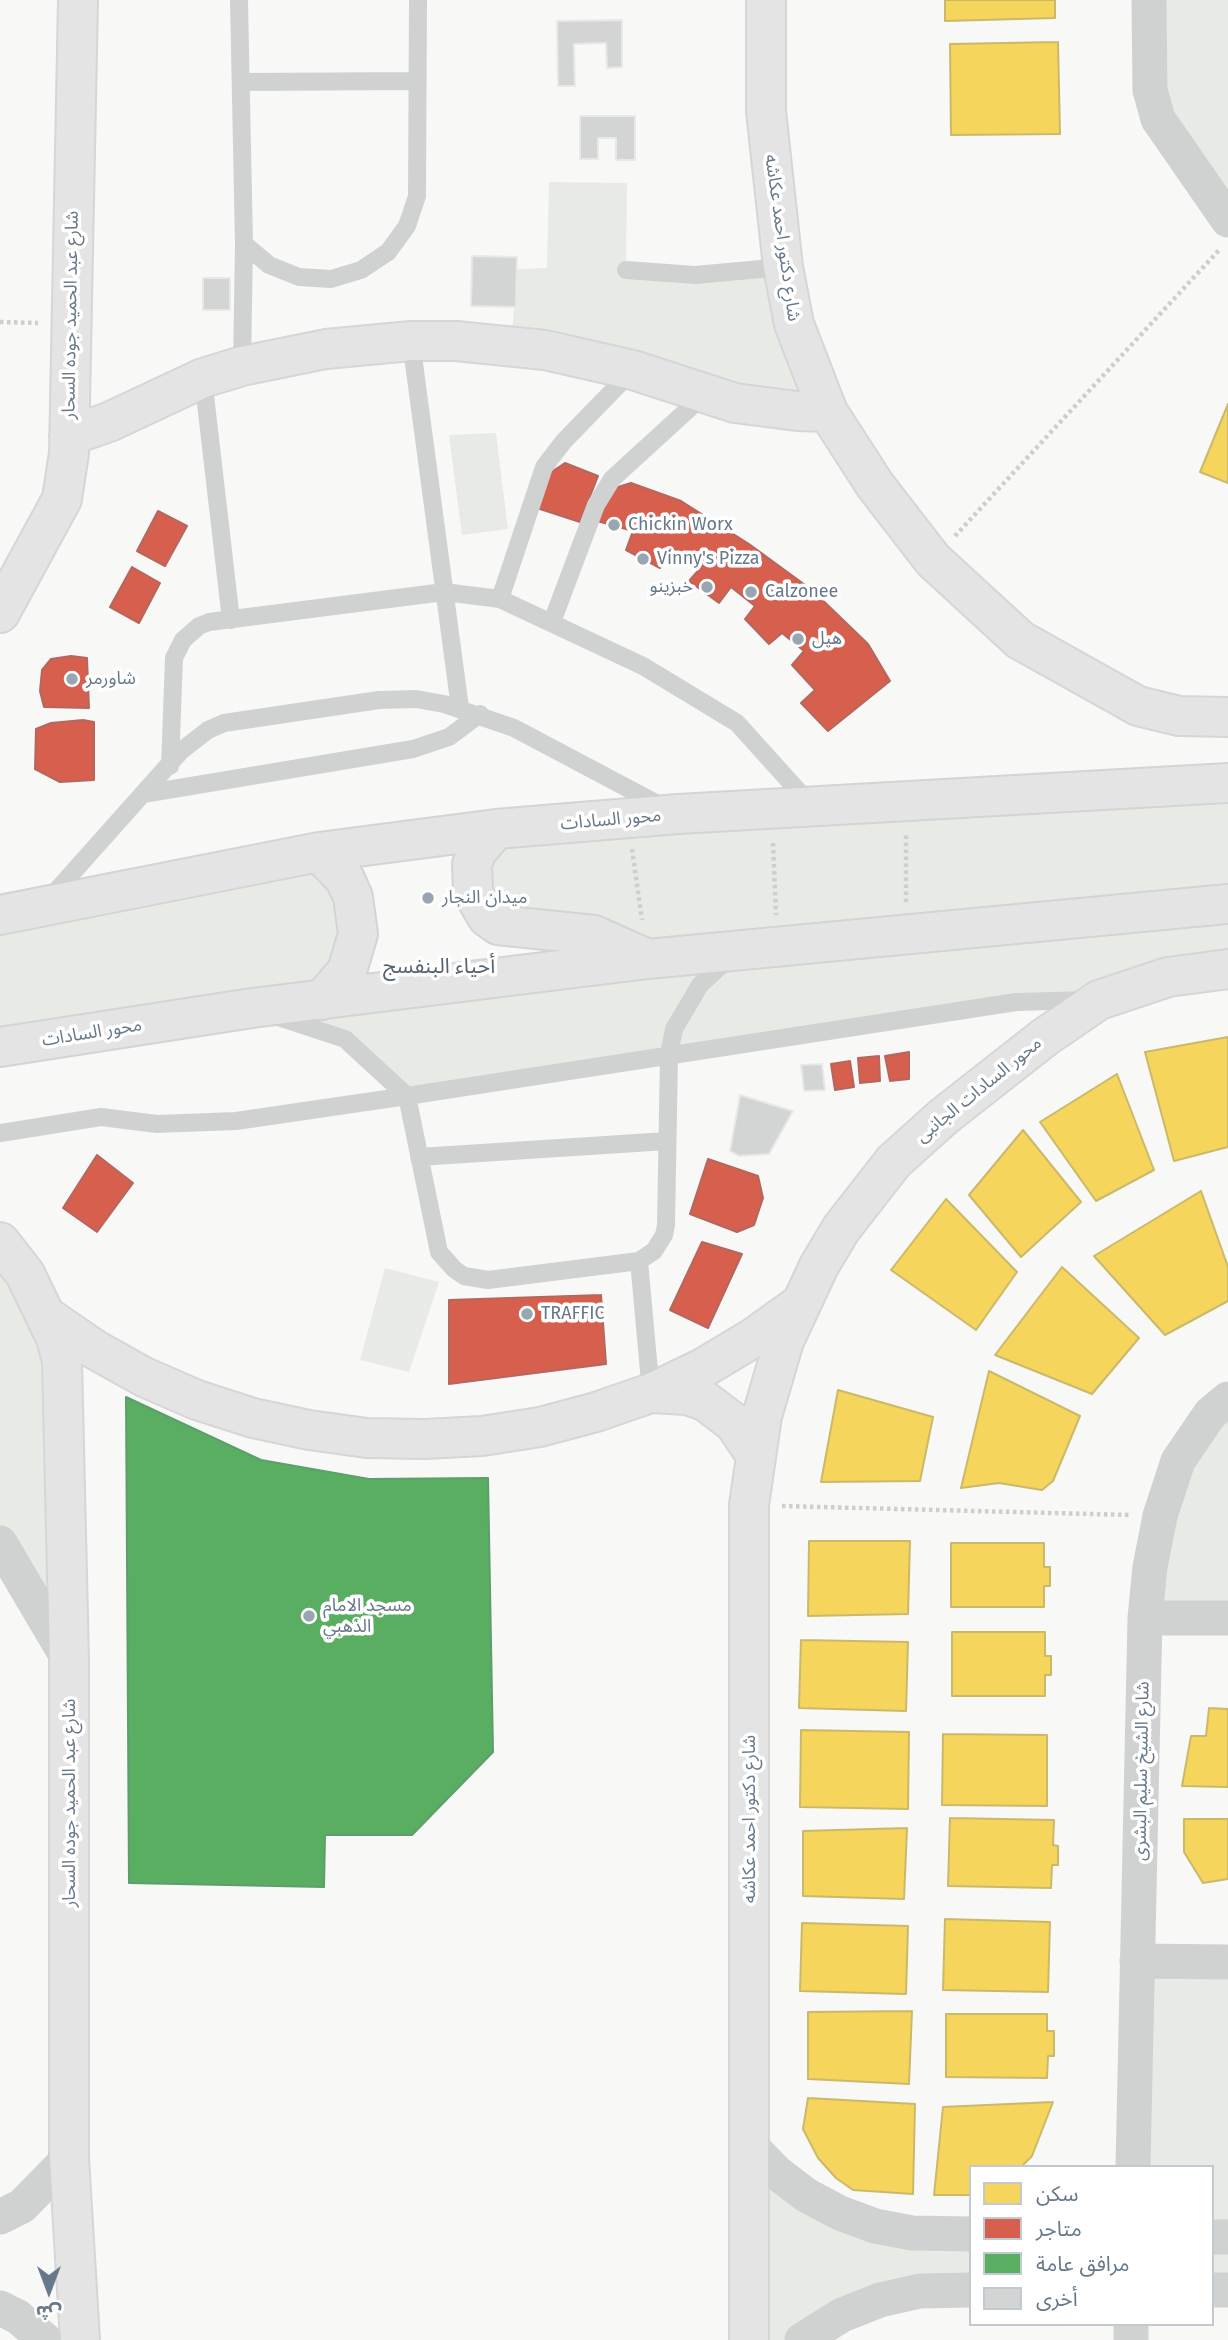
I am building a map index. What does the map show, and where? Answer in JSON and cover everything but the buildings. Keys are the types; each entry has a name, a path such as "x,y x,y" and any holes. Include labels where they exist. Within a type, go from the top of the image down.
{"street":[{"name":"شارع عبد الحميد جوده السحار","path":"0,613 62,499 69,436 78,0"},
{"name":"شارع دكتور احمد عكاشه","path":"766,0 766,111 783,267 794,324 828,412 875,485 933,560 1020,639 1138,706 1179,716 1228,717"},
{"path":"1149,0 1150,90 1158,119 1228,220"},
{"path":"69,436 109,422 203,379 242,366 326,349 411,341 467,342 545,349 633,370 705,394 766,408 828,412"},
{"name":"محور السادات","path":"0,915 319,852 496,829 678,814 1228,783"},
{"path":"496,829 477,851 472,864 473,893 487,916 498,925 594,935 648,959"},
{"path":"319,852 345,879 353,897 358,934 347,971 323,1000"},
{"name":"محور السادات","path":"0,1047 252,1008 648,959 1228,904"},
{"name":"محور السادات الجانبى","path":"799,1305 841,1229 894,1161 993,1075 1099,1000 1168,977 1228,969"},
{"name":"شارع عبد الحميد جوده السحار","path":"0,1241 25,1274 46,1316 62,1361 69,1660 69,2158 80,2340"},
{"path":"46,1316 94,1349 144,1377 197,1400 253,1418 355,1436 425,1439 482,1436 551,1424 650,1393 703,1368 753,1339 799,1305"},
{"name":"شارع دكتور احمد عكاشه","path":"750,2340 749,1505 755,1454 772,1378 799,1305"},
{"path":"650,1393 687,1395 705,1401 734,1423 755,1454"},
{"name":"شارع الشيخ سليم البشرى","path":"1133,2165 1145,1618 1150,1567 1160,1516 1178,1461 1210,1414 1228,1399"},
{"path":"0,1543 69,1660"},
{"path":"1145,1618 1228,1618"},
{"path":"1137,1961 1228,1962"},
{"path":"750,2145 796,2187 839,2213 875,2226 912,2233 969,2234"},
{"path":"0,2217 22,2206 69,2158"},
{"path":"802,2340 842,2315 880,2300 920,2291 969,2290"},
{"path":"0,2308 18,2318 45,2340"}],"lane":[{"path":"239,0 244,244 242,366"},
{"path":"244,244 269,265 299,277 331,279 362,270 388,252 407,226 417,196 418,0"},
{"path":"241,82 417,81"},
{"path":"626,270 695,275 783,267"},
{"path":"411,341 460,708"},
{"path":"500,599 544,467 564,441 633,370"},
{"path":"203,379 231,620"},
{"path":"552,622 596,505 612,479 705,394"},
{"path":"170,766 172,668 177,649 199,626 444,592 500,599 643,666 737,723 812,807"},
{"path":"40,908 194,739 224,723 379,700 416,699 480,714 514,728 678,814"},
{"path":"144,794 414,749 449,737 480,714"},
{"path":"252,1008 345,1039 407,1096 439,1252 446,1262 464,1276 488,1280 639,1261 654,1251 664,1235 669,1054 674,1029 700,985 738,951"},
{"path":"0,1133 102,1117 157,1124 236,1121 1016,1002 1099,1000"},
{"path":"419,1157 667,1141"},
{"path":"639,1261 650,1393"}],"path":[{"path":"933,560 1228,240"},
{"path":"906,934 907,802"},
{"path":"771,809 778,947"},
{"path":"628,818 648,959"},
{"path":"749,1505 1160,1516"}],"shaded area":[{"path":"1149,0 1228,0 1228,220 1158,119"},
{"path":"549,182 627,183 626,270 783,267 828,412 511,346 517,269 547,268"},
{"path":"496,433 508,529 462,535 449,435"},
{"path":"1228,779 1228,969 1058,999 407,1096 345,1039 257,1010 0,1048 0,915 319,852 345,879 336,987 657,959 487,917 485,839"},
{"path":"0,1242 46,1316 69,1660 0,1543"},
{"path":"385,1268 439,1282 409,1372 360,1360"},
{"path":"1228,1399 1228,1618 1145,1618 1160,1516"},
{"path":"1137,1961 1228,1962 1228,2290 1214,2290 1214,2165 1133,2165"},
{"path":"750,2145 806,2195 969,2234 969,2291 802,2340 749,2340"}],"place":[{"name":"Chickin Worx","path":"614,525"},
{"name":"Vinny's Pizza","path":"643,559"},
{"name":"خبزينو","path":"707,587"},
{"name":"Calzonee","path":"751,592"},
{"name":"هيل","path":"798,639"},
{"name":"شاورمر","path":"72,679"},
{"name":"ميدان النجار","path":"428,898"},
{"name":"TRAFFIC","path":"527,1314"},
{"name":"مسجد الامام الذهبي","path":"309,1616"}],"district":[{"name":"أحياء البنفسج","path":"439,967"}]}
